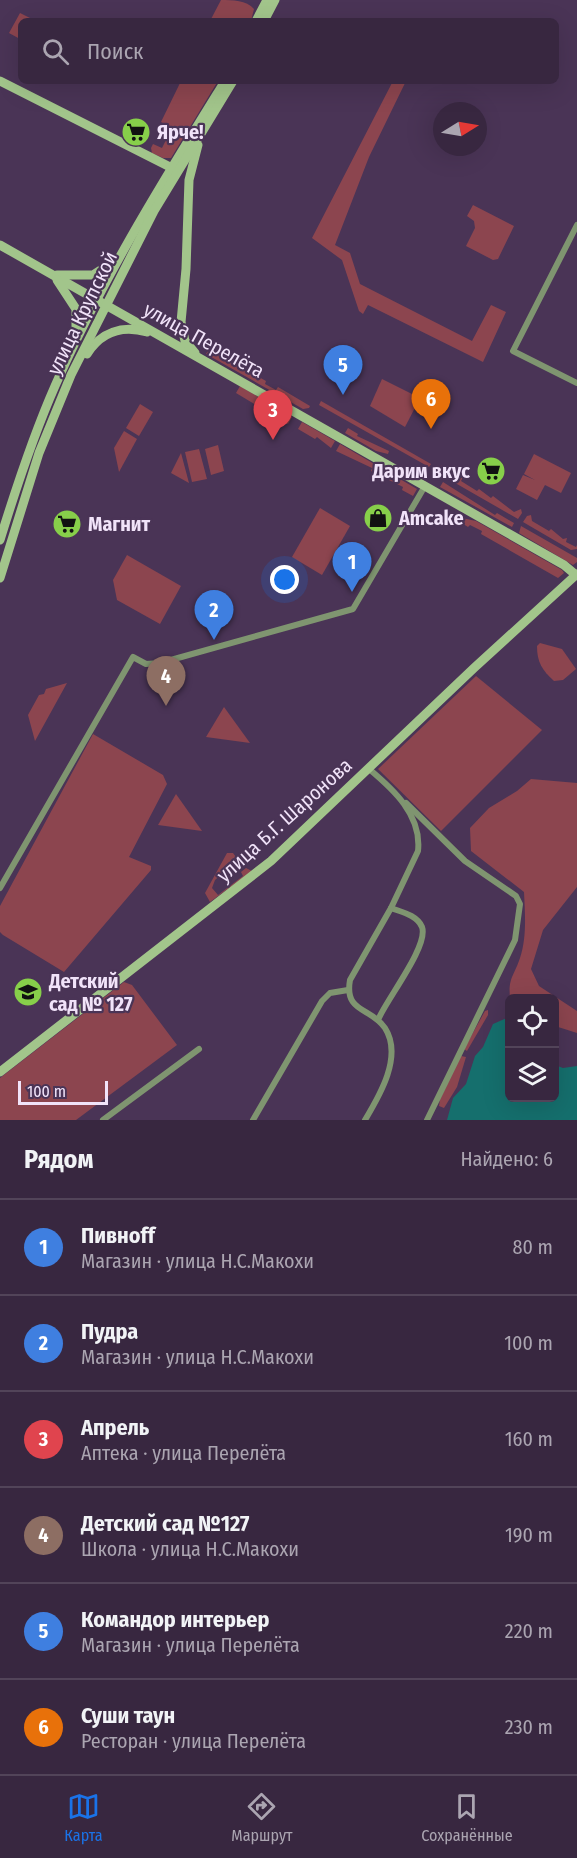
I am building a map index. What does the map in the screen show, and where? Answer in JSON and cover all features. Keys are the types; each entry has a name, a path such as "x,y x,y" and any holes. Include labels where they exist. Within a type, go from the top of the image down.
{"main road":[{"path":"258,18 267,0"},
{"path":"266,18 275,0"},
{"path":"0,81 172,168"},
{"name":"улица Крупской","path":"0,578 39,453 123,253 223,84"},
{"name":"улица Крупской","path":"0,540 29,450 74,344 101,303 230,84"},
{"path":"199,358 182,334 181,310 186,269 189,180 197,147 210,121"},
{"name":"улица Перелёта","path":"0,245 564,565 576,575"},
{"path":"49,273 71,276 93,275 109,267 123,253"},
{"path":"49,273 65,289 76,309 74,344"},
{"path":"71,375 93,344 111,332 133,329 159,337"},
{"name":"улица Б.Г. Шаронова","path":"0,1072 271,861 576,575"}],"street":[{"path":"577,225 513,351 577,383"},
{"path":"0,888 133,657 146,664 160,663 353,609 425,486"},
{"path":"369,769 465,861 516,896 520,904 515,940 427,1120"},
{"path":"366,1120 384,1084 390,1060 388,1034 378,1020 351,1001 348,990 350,980 391,908 418,851 418,835 401,798"},
{"path":"378,1020 386,1002 416,955 423,935 422,927 412,916 391,908"},
{"path":"253,1120 322,1001 330,993 348,990"},
{"path":"103,1120 199,1049"}],"shaded area":[{"path":"221,0 239,1 254,9 252,18 212,18"},
{"path":"20,13 30,18 18,18 18,38 9,33"},
{"path":"180,84 216,84 171,158 163,158 152,153 153,144 162,148 172,128 161,122"},
{"path":"391,84 405,84 369,157 335,245 350,253 360,284 472,341 491,305 506,312 483,362 368,305 363,314 359,311 342,260 312,238"},
{"path":"473,205 514,226 498,259 493,260 466,246 475,228 474,221 467,216"},
{"path":"209,349 266,381 265,384 276,390 278,387 310,406 309,408 303,409 206,354"},
{"path":"382,379 420,398 405,427 370,406"},
{"path":"240,386 292,417 288,424 236,393"},
{"path":"321,401 431,464 429,467 319,405"},
{"path":"140,404 153,412 139,436 126,428"},
{"path":"302,422 335,441 331,448 317,437 315,439 298,429"},
{"path":"348,428 358,434 357,436 389,451 388,454 376,451 345,433"},
{"path":"124,431 137,439 119,472 114,448"},
{"path":"340,444 417,489 413,496 402,490 403,487 371,471 372,468 336,451"},
{"path":"218,445 224,471 211,475 205,449"},
{"path":"199,449 207,479 192,482 185,452"},
{"path":"181,453 189,483 171,473"},
{"path":"534,454 571,473 561,493 545,485 537,500 516,489 523,475 535,480 524,474"},
{"path":"442,465 463,477 461,481 477,491 479,489 491,498 493,496 514,512 521,509 522,513 518,519 436,472"},
{"path":"443,482 495,515 497,513 514,523 512,527 440,487"},
{"path":"320,508 350,526 322,575 292,557"},
{"path":"531,515 532,521 549,531 551,529 563,539 567,538 566,542 576,547 577,545 577,549 571,550 523,522 527,516"},
{"path":"462,518 476,521 564,573 558,578 481,534 482,531 460,522"},
{"path":"521,526 577,558 577,562 573,565 519,533"},
{"path":"127,555 181,586 160,624 117,600 113,580"},
{"path":"540,643 562,649 576,669 563,680 554,681 539,661 537,646"},
{"path":"476,676 542,730 441,831 378,769"},
{"path":"67,683 35,741 28,715 39,695 44,694 46,689"},
{"path":"224,707 250,743 206,737"},
{"path":"93,734 163,775 167,784 129,857 151,866 151,870 64,972 0,932 0,906"},
{"path":"531,779 577,783 577,887 543,930 531,969 539,986 551,994 510,994 511,981 524,942 524,892 471,851 470,828 489,808 517,791"},
{"path":"176,794 202,831 158,825"},
{"path":"227,853 233,853 241,864 238,866 233,864 215,880 212,888 218,895 243,876 241,872 246,868 252,871 210,902 205,893"},
{"path":"124,982 132,985 177,1045 76,1120 0,1120 0,1078"},
{"path":"559,999 577,1011 577,1033 559,1027"},
{"path":"488,1010 488,1015 467,1051 464,1049 485,1011"},
{"path":"505,1019 505,1102 559,1102 559,1066 577,1066 577,1120 447,1120 453,1098 466,1084 475,1056 483,1047 493,1024"},
{"path":"461,1056 466,1057 457,1087 444,1108 439,1106 440,1099"}],"place":[{"name":"Ярче!","path":"136,132"},
{"name":"Командор интерьер","path":"343,395"},
{"name":"Суши таун","path":"431,429"},
{"name":"Апрель","path":"273,440"},
{"name":"Дарим вкус","path":"491,471"},
{"name":"Amcake","path":"378,518"},
{"name":"Магнит","path":"67,524"},
{"name":"Пивнoff","path":"352,592"},
{"name":"Пудра","path":"214,640"},
{"name":"Детский сад №127","path":"166,706"},
{"name":"Детский сад № 127","path":"28,992"}]}
